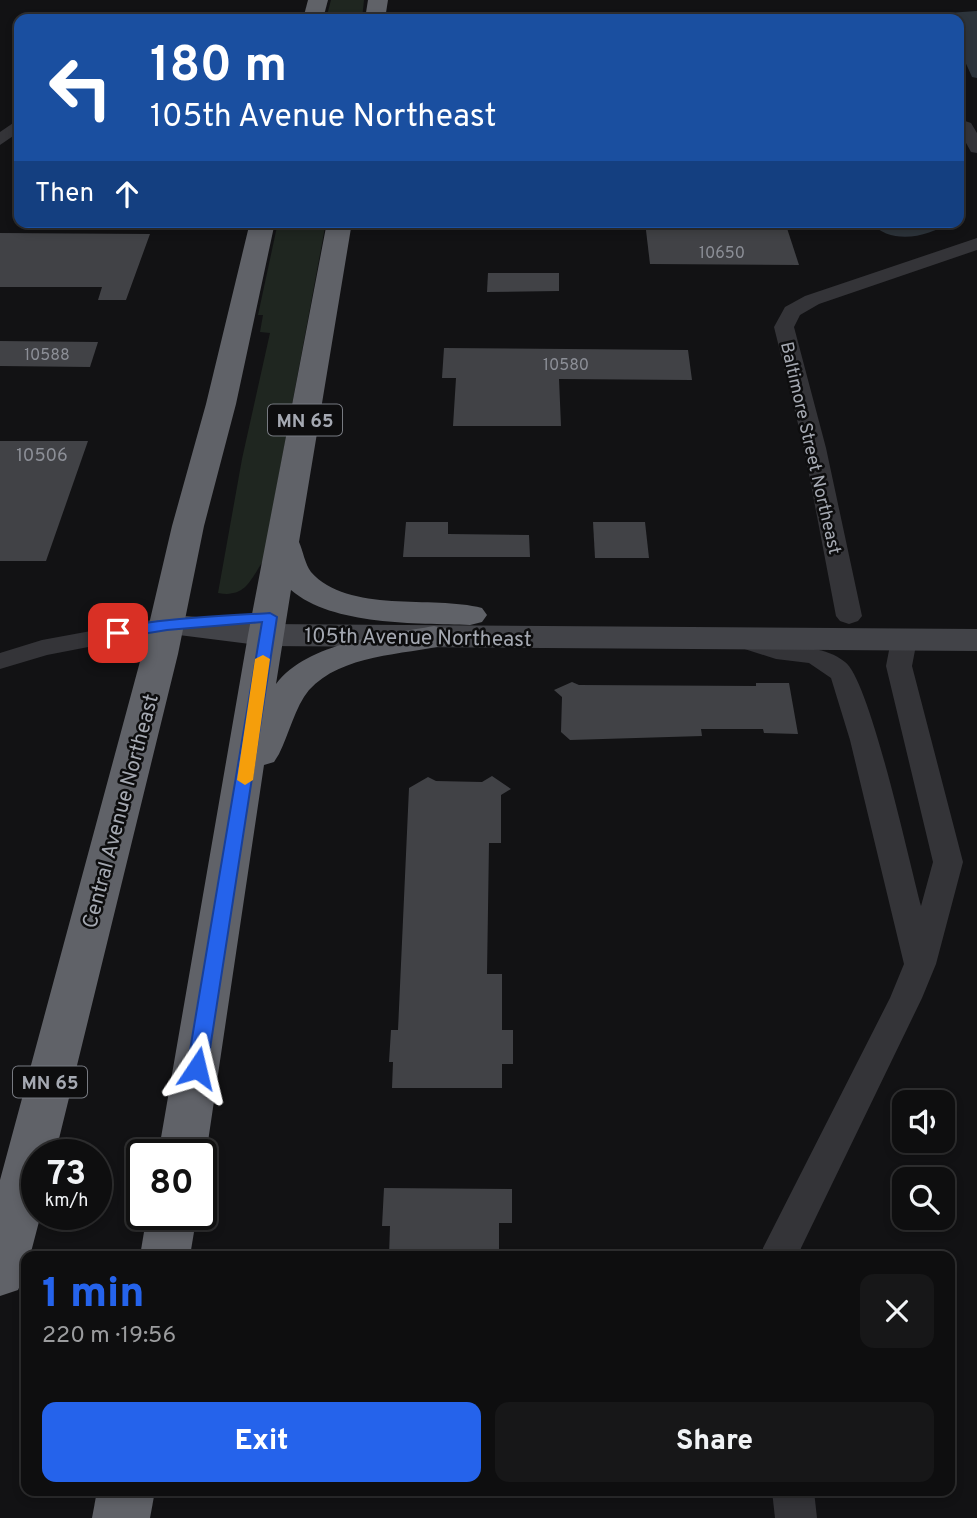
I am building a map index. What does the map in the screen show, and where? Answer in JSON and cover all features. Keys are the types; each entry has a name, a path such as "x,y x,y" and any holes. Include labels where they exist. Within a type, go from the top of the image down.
{"highway":[{"name":"Central Avenue Northeast","path":"0,1275 167,625 188,526 221,404 262,228"},
{"name":"MN 65","path":"185,1139 244,787 268,626 339,228"},
{"path":"283,542 296,576 312,591 332,600 360,607 470,615"},
{"path":"244,787 298,680 318,667 360,651 435,637"},
{"path":"166,1251 169,1230"},
{"path":"121,1518 125,1496"}],"street":[{"path":"967,126 977,148"},
{"path":"0,140 14,128"},
{"name":"Baltimore Street Northeast","path":"849,616 815,448 785,338 787,318 799,306 820,297 977,244"},
{"name":"105th Avenue Northeast","path":"268,626 470,615 977,616"},
{"path":"0,661 42,648 167,625"},
{"name":"105th Avenue Northeast","path":"167,625 268,626 435,637 977,640"},
{"path":"738,639 776,651 816,656 844,676 864,740 920,964"},
{"path":"782,1251 906,998 920,964 948,863 899,666 904,640"},
{"path":"794,1496 796,1518"}],"shaded area":[{"path":"331,0 364,0 363,14 327,14"},
{"path":"977,11 977,78 972,77 964,59 964,14 945,14"},
{"path":"277,228 325,228 263,561 241,590 235,593 218,593 242,459 270,333 260,332 263,315 258,315"},
{"path":"876,228 939,228 910,237 899,237"}],"building":[{"path":"646,228 787,228 799,265 650,264"},
{"path":"0,233 150,234 126,300 98,300 102,287 0,287"},
{"path":"488,273 559,273 559,291 487,292"},
{"path":"0,341 98,342 90,367 0,366"},
{"path":"444,348 688,350 692,380 559,379 561,426 453,426 456,378 442,378"},
{"path":"0,441 88,441 46,561 0,561"},
{"path":"406,522 448,522 448,534 529,535 530,557 403,557"},
{"path":"593,522 645,522 649,558 595,558"},
{"path":"572,682 579,685 756,686 756,683 789,683 798,734 764,733 763,729 701,729 702,736 570,740 561,732 562,697 554,690"},
{"path":"492,776 511,789 501,795 501,843 489,843 487,974 502,974 502,1030 513,1030 513,1064 502,1064 502,1088 392,1088 393,1062 389,1062 391,1030 398,1030 409,788 428,777 436,781 482,782"},
{"path":"384,1188 512,1189 512,1223 499,1223 499,1251 389,1251 390,1226 382,1226"}],"slow traffic":[{"path":"245,780 263,659"}],"route":[{"path":"118,633 167,625 270,617 197,1068"}]}
